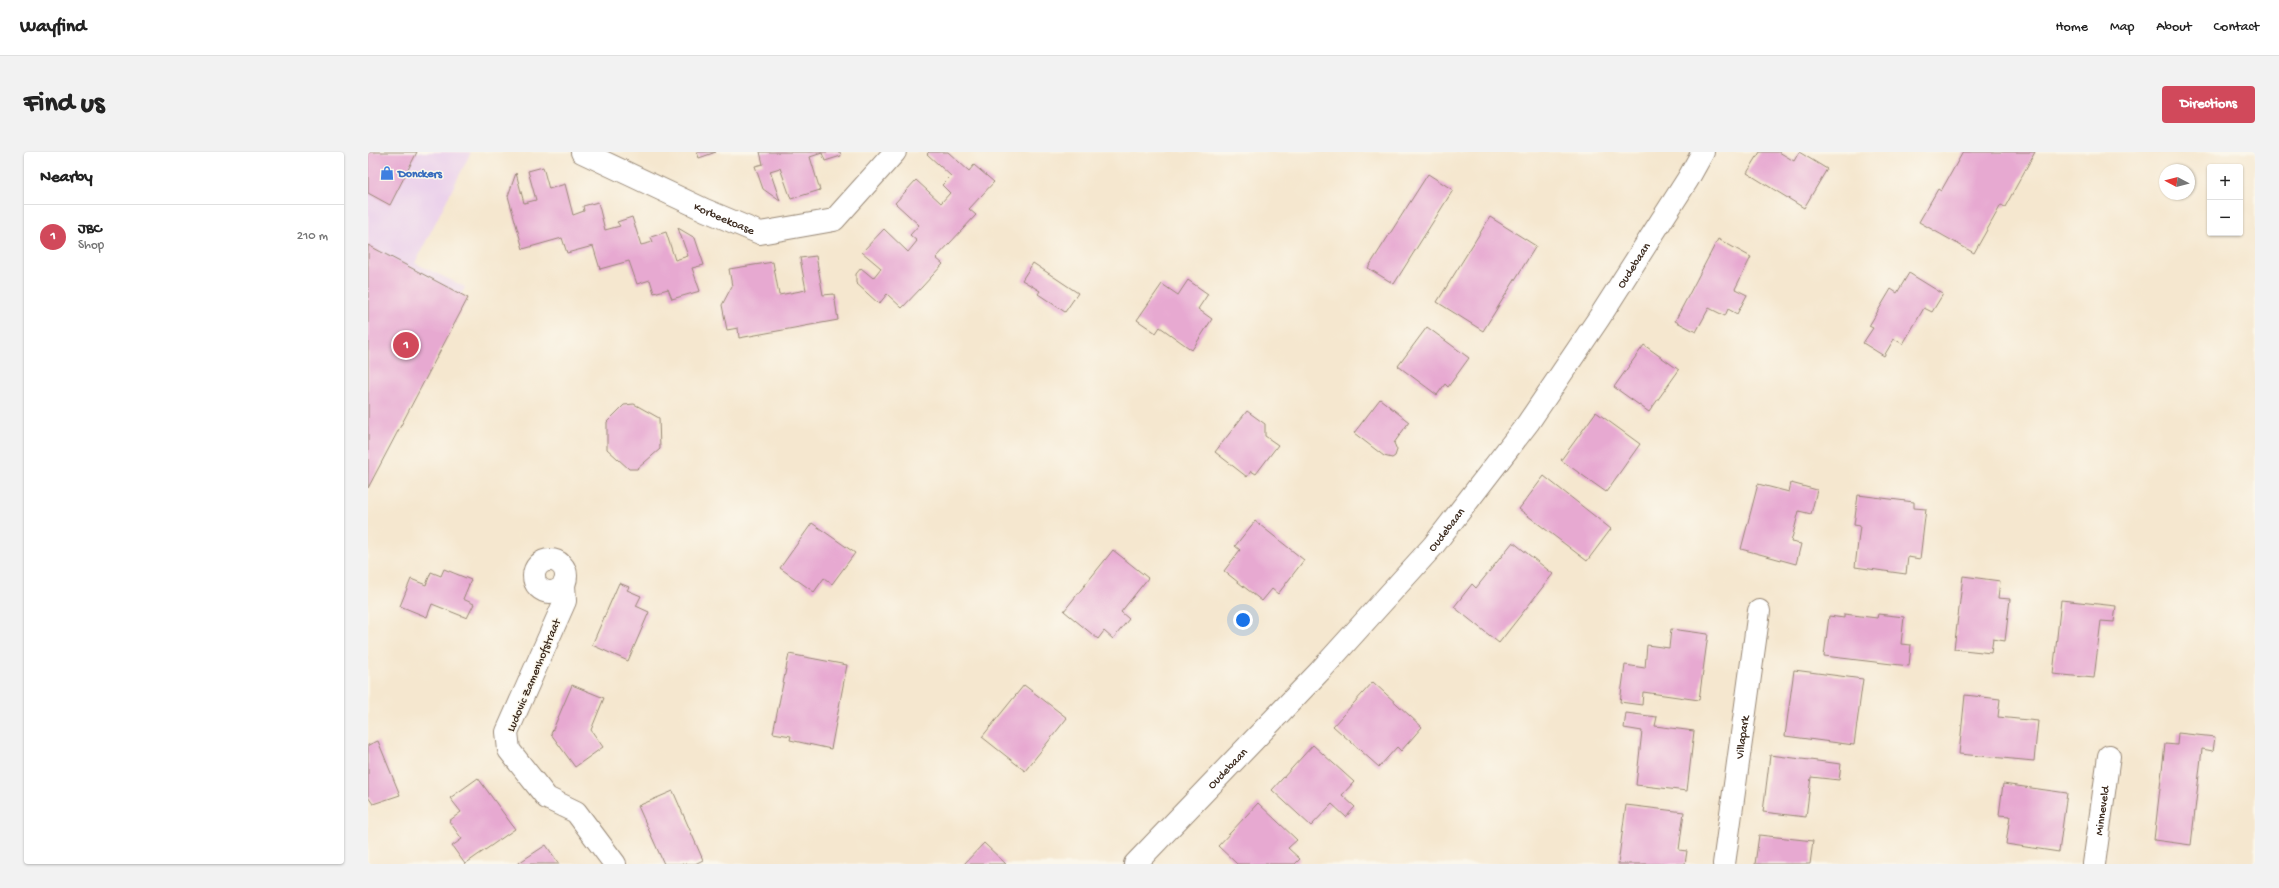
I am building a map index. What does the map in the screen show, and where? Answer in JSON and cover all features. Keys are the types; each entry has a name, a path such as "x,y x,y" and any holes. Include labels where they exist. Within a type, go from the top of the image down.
{"street":[{"name":"Korbeekoase","path":"582,152 705,210 760,233 834,220 895,152"},
{"name":"Oudebaan","path":"1135,864 1320,671 1434,546 1528,423 1599,318 1688,179 1703,152"},
{"name":"Ludovic Zamenhofstraat","path":"564,585 565,601 507,732 509,750 547,798 576,812 616,864"},
{"name":"Villapark","path":"1724,864 1760,611"},
{"name":"Minneveld","path":"2094,864 2109,756"}],"shaded area":[{"path":"368,152 471,152 415,263 465,287 368,477"}],"building":[{"name":"Donckers","path":"368,152 417,152 390,205 368,193"},
{"path":"697,152 716,152 699,158"},
{"path":"760,152 840,152 841,156 825,161 822,153 810,157 820,190 791,199 780,168 770,171 780,201 763,189 755,166 763,164"},
{"path":"929,152 948,152 969,171 974,165 994,182 969,209 976,215 936,258 943,264 922,287 902,308 887,294 879,304 856,283 856,274 861,268 873,278 881,268 862,252 884,229 908,252 917,241 910,235 919,225 895,203 916,180 941,203 950,193 942,185 951,176 927,154"},
{"path":"1760,152 1779,152 1794,161 1799,152 1827,169 1804,208 1747,173"},
{"path":"1963,152 2035,152 2005,207 2001,205 1974,253 1919,222 1938,189 1941,191"},
{"path":"543,167 549,189 565,184 573,215 584,211 583,206 598,202 605,230 620,226 617,222 632,217 641,245 653,242 651,237 666,232 675,260 688,256 678,228 695,238 704,265 692,268 700,291 672,299 668,289 654,293 650,280 637,284 629,261 600,269 593,246 567,253 562,238 523,249 508,196 516,173 524,203 536,200 528,171"},
{"path":"1428,174 1453,190 1394,284 1368,268"},
{"path":"1490,217 1536,246 1483,331 1437,302"},
{"path":"1718,239 1751,257 1735,289 1747,295 1737,314 1728,309 1725,316 1709,308 1696,332 1675,321"},
{"path":"368,245 468,298 368,488"},
{"path":"816,256 823,295 834,294 838,320 739,338 738,328 727,330 722,305 732,286 729,269 773,262 779,295 806,290 800,258"},
{"path":"1033,263 1078,293 1065,312 1038,294 1040,291 1022,280"},
{"path":"1909,273 1943,294 1932,312 1924,308 1903,344 1894,339 1884,356 1863,343 1873,328 1869,326 1891,289 1897,293"},
{"path":"1188,280 1208,294 1198,309 1212,319 1192,350 1160,327 1156,333 1137,320 1162,284 1178,295"},
{"path":"1427,327 1469,358 1448,387 1445,384 1437,395 1398,366"},
{"path":"1644,345 1679,370 1649,412 1614,387"},
{"path":"1380,399 1409,422 1394,443 1397,450 1395,456 1392,458 1384,456 1354,433"},
{"path":"634,404 659,418 660,449 637,469 629,469 607,449 607,422 624,405"},
{"path":"1247,411 1265,424 1265,436 1278,445 1256,474 1251,471 1247,477 1215,452"},
{"path":"1596,412 1640,444 1606,492 1561,460"},
{"path":"1544,476 1611,529 1587,561 1519,509"},
{"path":"1791,483 1817,490 1811,514 1799,511 1791,542 1801,544 1796,564 1741,549 1758,484 1789,492"},
{"path":"1858,495 1914,502 1914,508 1926,509 1920,559 1908,557 1906,574 1855,567 1860,526 1854,525"},
{"path":"1255,521 1304,560 1278,594 1272,589 1262,601 1224,571 1240,550 1235,546"},
{"path":"812,523 855,553 832,584 824,578 814,592 780,568"},
{"path":"1513,542 1553,574 1499,643 1454,607 1472,584 1476,588"},
{"path":"1113,550 1148,578 1121,612 1129,619 1113,639 1104,631 1098,639 1064,611"},
{"path":"444,569 471,580 463,599 474,604 467,618 432,604 427,617 400,606 411,579 426,585 431,572 441,576"},
{"path":"1963,576 2000,581 1998,598 2010,599 2005,641 1993,639 1991,653 1954,649"},
{"path":"619,583 629,587 627,590 641,596 636,606 649,612 628,661 592,645"},
{"path":"2061,600 2116,606 2114,622 2101,621 2094,678 2053,674"},
{"path":"1844,614 1877,618 1878,614 1904,617 1901,644 1911,645 1909,666 1824,656 1829,616 1844,618"},
{"path":"1671,629 1708,634 1699,700 1643,692 1642,705 1620,702 1625,665 1645,668 1647,645 1669,648"},
{"path":"789,654 847,665 831,749 790,740 791,736 773,733"},
{"path":"1794,670 1863,679 1854,745 1785,736"},
{"path":"1373,682 1422,727 1401,751 1397,747 1379,767 1333,726"},
{"path":"572,685 604,698 591,730 603,747 575,767 551,734"},
{"path":"1024,685 1067,718 1025,771 982,737"},
{"path":"1965,695 2000,699 1998,717 2038,721 2034,761 1959,754"},
{"path":"1626,713 1657,717 1655,726 1694,731 1687,791 1636,785 1642,731 1624,728"},
{"path":"2178,733 2215,737 2213,751 2202,749 2191,845 2154,840 2165,744 2177,745"},
{"path":"378,741 400,795 373,804 368,797 368,745"},
{"path":"1313,745 1354,782 1342,795 1355,807 1346,817 1332,804 1311,826 1272,790"},
{"path":"1770,755 1841,764 1839,780 1811,777 1806,817 1763,812"},
{"path":"478,778 515,829 465,864 452,846 462,839 449,821 461,812 450,798"},
{"path":"2003,784 2067,793 2059,852 2006,844 2010,816 1999,815"},
{"path":"673,791 703,860 695,864 664,864 638,806"},
{"path":"1258,803 1297,840 1288,848 1300,859 1295,864 1237,864 1218,846"},
{"path":"1626,805 1684,812 1679,850 1687,851 1685,864 1618,864"},
{"path":"1759,835 1813,841 1810,864 1755,864"},
{"path":"984,843 1006,864 964,864"},
{"path":"546,845 559,864 517,864"}],"place":[{"name":"Donckers","path":"387,173"},
{"name":"JBC","path":"406,345"}]}
